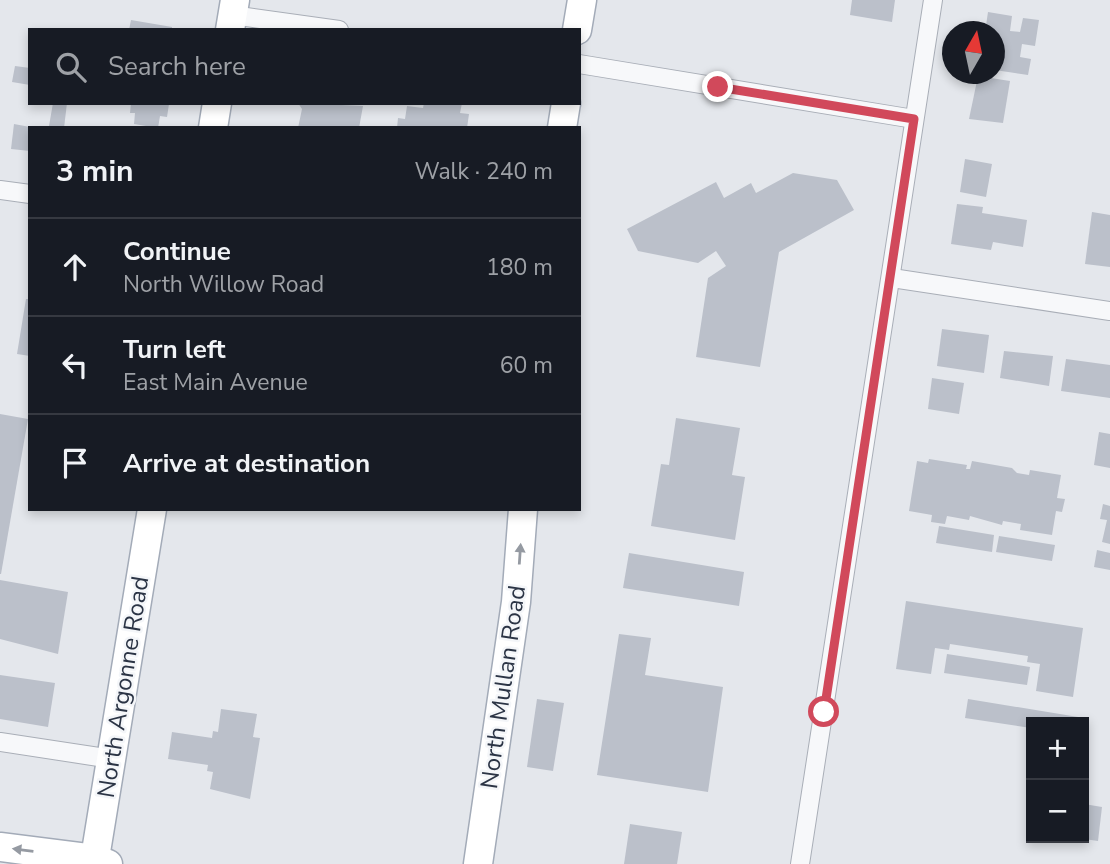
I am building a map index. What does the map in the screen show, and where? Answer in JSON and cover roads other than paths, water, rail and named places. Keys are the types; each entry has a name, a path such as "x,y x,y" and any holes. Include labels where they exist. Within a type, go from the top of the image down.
{"main road":[{"path":"577,28 582,0"},
{"path":"213,126 217,105"},
{"path":"562,126 566,105"},
{"name":"North Argonne Road","path":"99,862 112,759 152,511"},
{"name":"North Mullan Road","path":"478,864 516,602 523,511"},
{"path":"0,847 99,862"}],"street":[{"path":"800,864 933,0"},
{"path":"232,15 324,28"},
{"path":"581,64 914,119"},
{"path":"0,190 28,194"},
{"path":"892,278 1110,311"},
{"path":"0,742 112,759"}]}
